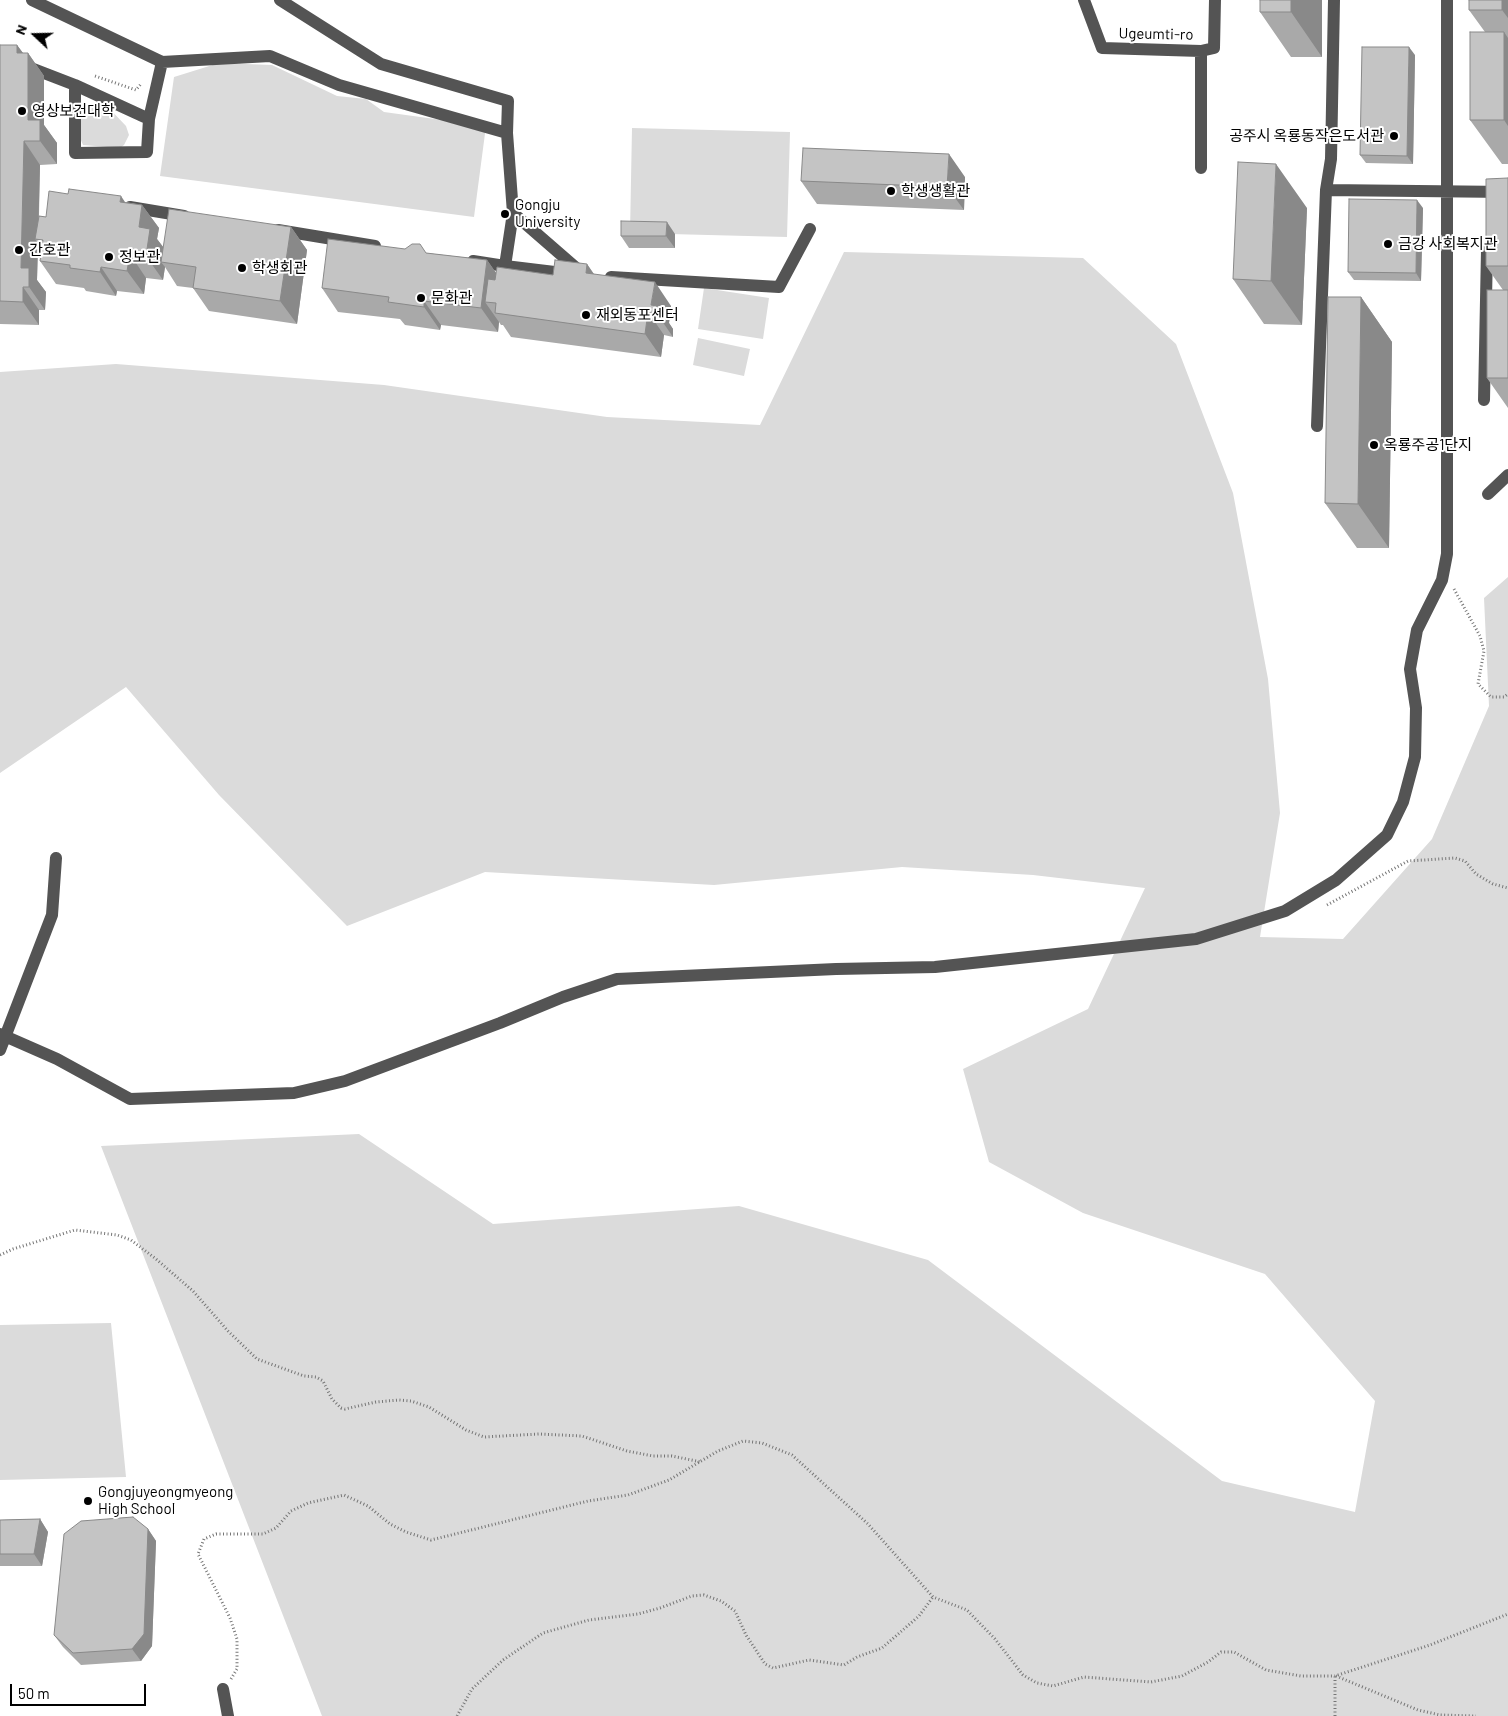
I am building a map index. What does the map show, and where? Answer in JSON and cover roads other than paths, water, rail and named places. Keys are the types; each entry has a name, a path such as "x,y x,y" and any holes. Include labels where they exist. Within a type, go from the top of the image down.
{"street":[{"path":"32,0 162,62 270,56 339,85 507,133"},
{"path":"280,0 381,64 508,101 507,133 513,213 506,266"},
{"name":"Ugeumti-ro","path":"1084,0 1102,48 1200,51 1214,48 1215,0"},
{"path":"1317,426 1326,190 1331,159 1334,0"},
{"path":"2,1036 56,1059 130,1099 294,1093 345,1081 500,1024 563,997 617,979 836,969 935,967 1196,939 1285,911 1336,880 1387,835 1403,802 1415,757 1416,708 1410,669 1417,630 1442,580 1447,554 1447,0"},
{"name":"Ugeumti-ro","path":"1200,51 1201,168"},
{"path":"0,56 75,85 149,119"},
{"path":"75,85 75,153 147,152 149,119 162,62"},
{"path":"1326,190 1508,192"},
{"path":"118,205 196,217"},
{"path":"513,213 586,276"},
{"path":"264,228 389,248"},
{"path":"457,259 586,276 779,288 810,229"},
{"path":"1484,400 1487,237"},
{"path":"1485,320 1500,321"},
{"path":"1488,494 1508,475"},
{"path":"0,1050 2,1036 52,915 56,858"},
{"path":"223,1689 228,1716"}],"place":[{"name":"영상보건대학","path":"22,111"},
{"name":"공주시 옥룡동작은도서관","path":"1394,136"},
{"name":"학생생활관","path":"891,191"},
{"name":"Gongju University","path":"505,214"},
{"name":"금강 사회복지관","path":"1388,244"},
{"name":"간호관","path":"19,250"},
{"name":"정보관","path":"109,257"},
{"name":"학생회관","path":"242,268"},
{"name":"문화관","path":"421,298"},
{"name":"재외동포센터","path":"586,315"},
{"name":"옥룡주공1단지","path":"1374,445"},
{"name":"Gongjuyeongmyeong High School","path":"88,1501"}]}
